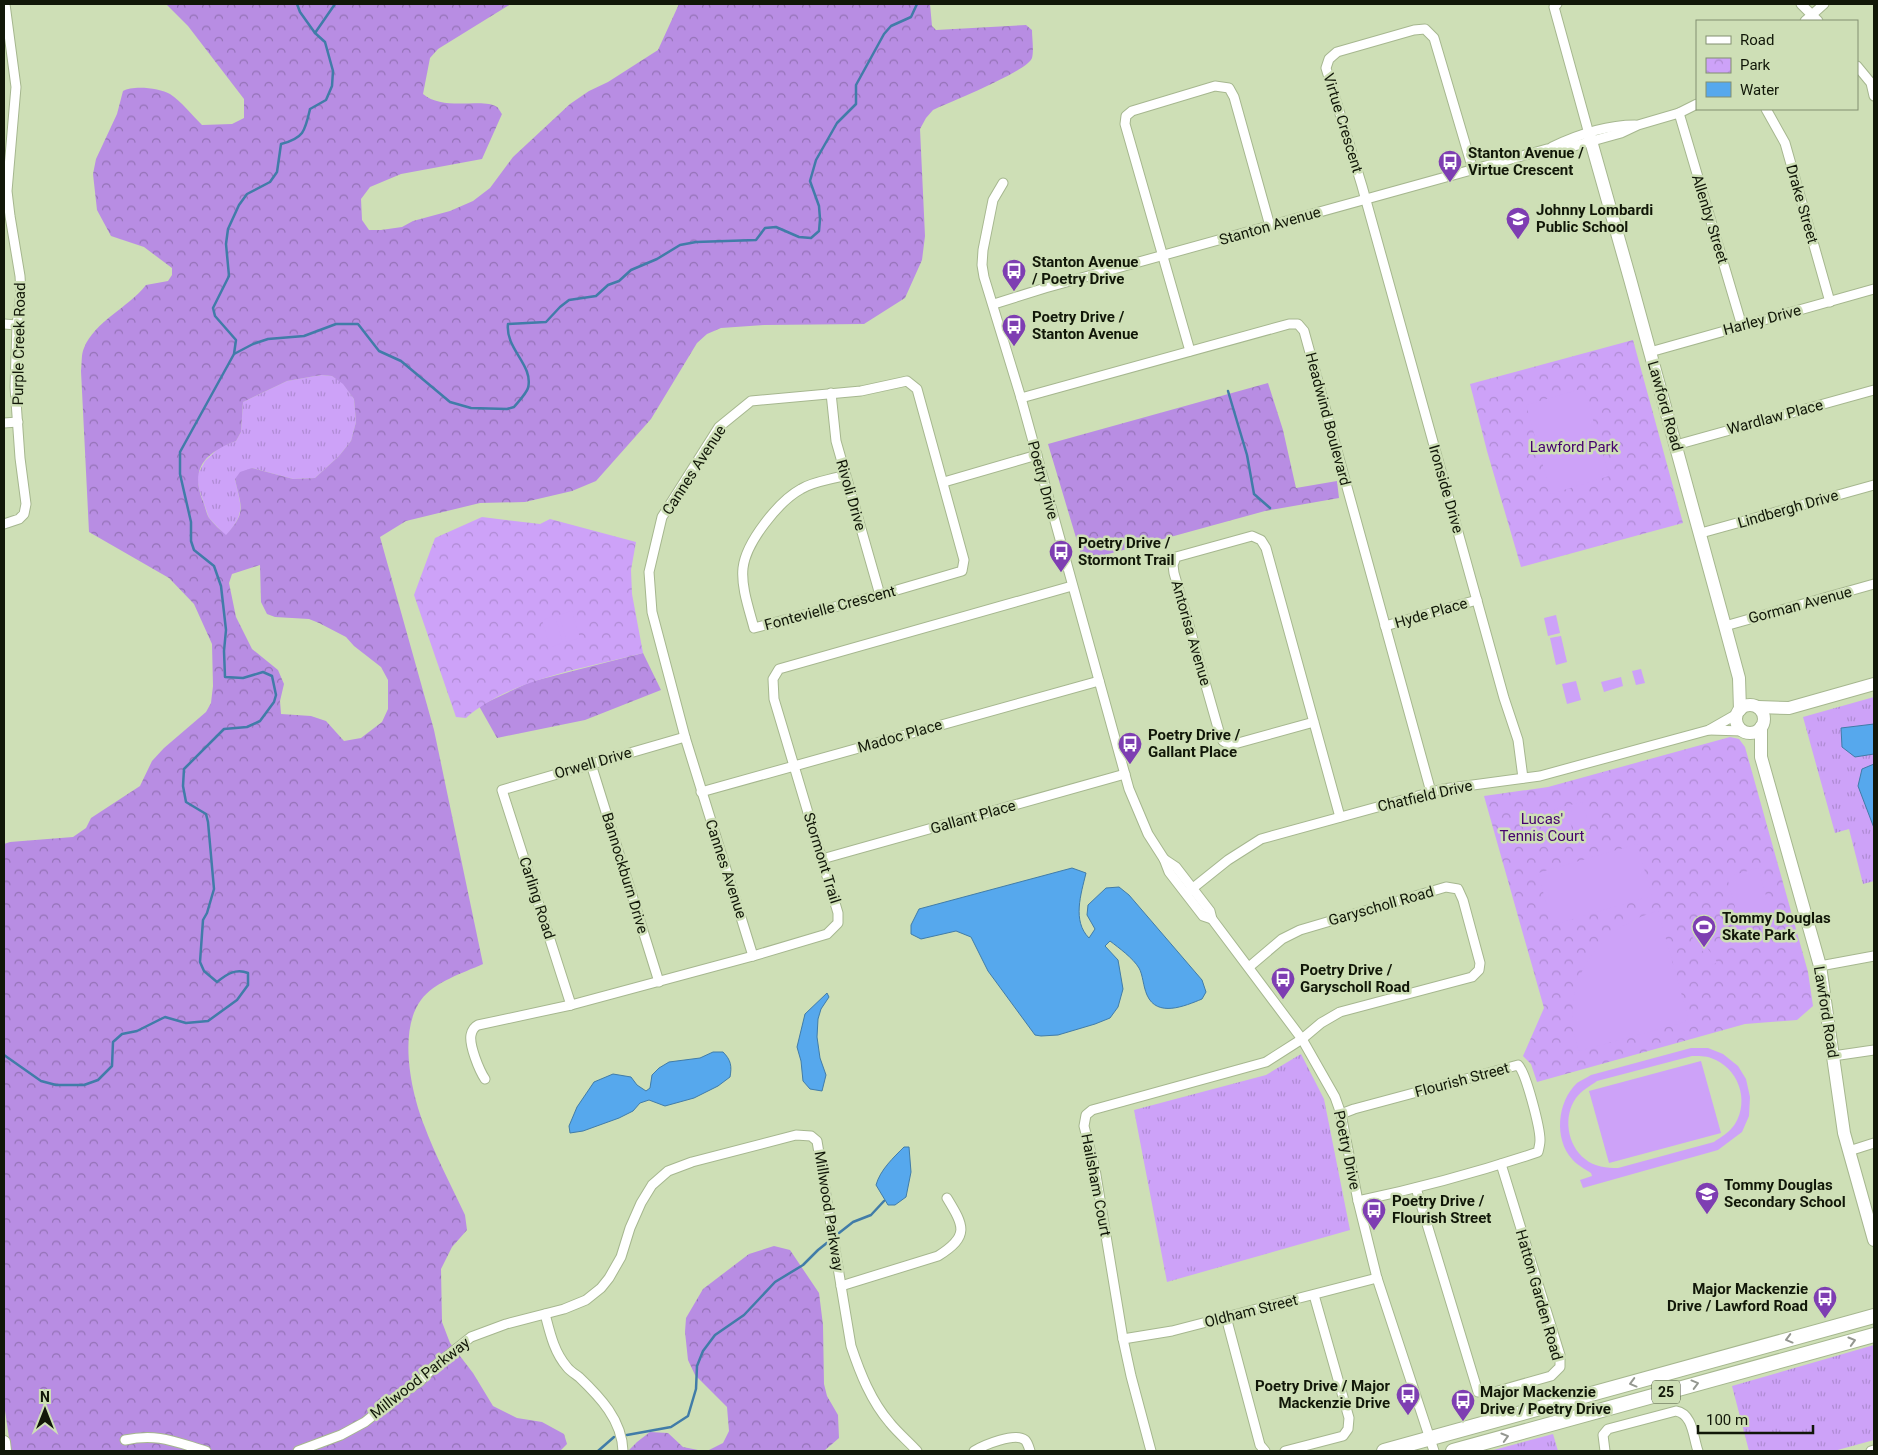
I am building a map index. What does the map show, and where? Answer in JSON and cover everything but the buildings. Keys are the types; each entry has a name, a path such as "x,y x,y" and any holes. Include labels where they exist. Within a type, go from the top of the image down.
{"main road":[{"name":"25","path":"1384,1451 1432,1445 1874,1316"},
{"name":"25","path":"1453,1451 1874,1335"}],"street":[{"name":"Purple Creek Road","path":"4,524 19,519 24,514 26,504 20,458 15,383 16,325 21,292 20,276 7,217 8,123 16,100 16,75 5,4"},
{"path":"1557,4 1554,7 1590,138"},
{"path":"1801,4 1812,19 1824,4"},
{"name":"Virtue Crescent","path":"1366,199 1326,63 1337,52 1414,30 1425,29 1434,38 1474,170"},
{"path":"1858,67 1872,82 1874,96"},
{"path":"1190,351 1125,124 1126,116 1132,111 1215,86 1228,88 1234,96 1270,226"},
{"name":"Stanton Avenue","path":"994,304 1045,288 1366,199 1547,150 1567,148 1590,138 1621,133 1638,125 1679,113 1696,104"},
{"name":"Drake Street","path":"1767,110 1786,143 1830,302"},
{"name":"Allenby Street","path":"1679,113 1742,326"},
{"name":"Lawford Road","path":"1590,138 1701,533 1739,678 1739,712"},
{"name":"Poetry Drive","path":"1003,183 994,200 983,250 982,265 984,277 994,304 1021,398 1132,799 1148,834 1164,859 1169,872 1189,891 1203,916 1212,919 1250,967 1302,1039 1335,1097 1377,1278 1432,1445"},
{"name":"Ironside Drive","path":"1366,199 1477,600 1518,740 1523,778"},
{"name":"Harley Drive","path":"1650,352 1874,289"},
{"path":"4,324 16,325"},
{"name":"Headwind Boulevard","path":"1021,398 1289,324 1298,324 1304,331 1431,792"},
{"name":"Cannes Avenue","path":"753,956 684,737 652,612 649,572 662,517 719,427 751,400 861,391 907,380 917,389 944,482 964,560 962,571"},
{"name":"Wardlaw Place","path":"1676,445 1874,390"},
{"name":"Rivoli Drive","path":"831,393 836,441 880,595"},
{"path":"4,423 18,422"},
{"path":"944,482 1037,455"},
{"name":"Fontevielle Crescent","path":"845,475 801,489 774,510 748,549 743,568 745,589 754,628 962,571"},
{"name":"Lindbergh Drive","path":"1701,533 1874,485"},
{"name":"Antorisa Avenue","path":"1314,722 1238,743 1228,744 1223,741 1174,573 1173,565 1176,558 1252,536 1261,540 1266,548 1314,722 1340,817"},
{"name":"Gorman Avenue","path":"1725,626 1874,584"},
{"name":"Stormont Trail","path":"485,1079 480,1072 471,1042 471,1034 475,1027 483,1023 571,1005 753,956 827,934 838,923 838,913 774,699 773,679 779,669 1072,586"},
{"name":"Hyde Place","path":"1385,626 1477,600"},
{"name":"Lawford Road","path":"1739,678 1757,707"},
{"name":"Madoc Place","path":"701,792 1098,681"},
{"path":"1789,708 1753,732 1743,731 1737,722 1739,712 1747,706 1789,708 1874,684"},
{"path":"1757,707 1764,717 1762,726"},
{"name":"Chatfield Drive","path":"1189,891 1228,860 1261,839 1431,792 1540,776 1709,730 1739,712"},
{"name":"Lawford Road","path":"1762,726 1761,757 1820,966 1834,1056 1841,1119 1874,1240"},
{"name":"Chatfield Drive","path":"1709,730 1743,731"},
{"name":"Lawford Road","path":"1743,731 1761,757"},
{"name":"Orwell Drive","path":"502,790 684,737"},
{"name":"Bannockburn Drive","path":"590,764 659,982"},
{"name":"Gallant Place","path":"822,859 1125,774"},
{"name":"Carling Road","path":"502,790 571,1005"},
{"name":"Garyscholl Road","path":"1250,967 1282,939 1307,927 1446,887 1458,889 1463,900 1480,964 1472,977 1340,1012 1321,1023 1302,1039"},
{"path":"1820,966 1874,956"},
{"name":"Hailsham Court","path":"1151,1451 1123,1339 1095,1169 1084,1126 1086,1115 1092,1110 1266,1062 1302,1039"},
{"path":"1834,1056 1874,1050"},
{"name":"Flourish Street","path":"1340,1114 1518,1065 1525,1075 1540,1131 1538,1152 1416,1188 1358,1201"},
{"name":"Millwood Parkway","path":"298,1451 341,1435 365,1422 396,1397 420,1382 436,1365 471,1337 506,1324 545,1314 586,1300 601,1288 609,1278 621,1257 640,1203 652,1186 668,1171 692,1162 796,1135 811,1136 817,1141 852,1346 868,1390 889,1423 917,1451"},
{"path":"1849,1151 1874,1143"},
{"name":"Hatton Garden Road","path":"1416,1188 1478,1392 1491,1393 1551,1376 1560,1367 1560,1355 1501,1164"},
{"path":"841,1286 938,1256 952,1247 959,1238 960,1220 947,1198"},
{"name":"Oldham Street","path":"1123,1339 1172,1331 1377,1278"},
{"path":"1285,1451 1343,1436 1348,1429 1349,1418 1314,1295"},
{"path":"545,1314 557,1352 567,1368 579,1377 607,1407 616,1421 623,1451"},
{"path":"1226,1317 1260,1444 1265,1451"},
{"path":"1605,1451 1603,1435 1608,1429 1676,1411 1683,1412 1688,1418 1698,1451"},
{"path":"126,1440 143,1436 154,1437 206,1451"},
{"path":"974,1451 990,1443 1021,1438 1026,1441 1030,1451"},
{"path":"4,1442 5,1451"}],"green space":[{"path":"166,4 511,4 438,49 430,58 423,94 442,102 483,103 497,107 502,114 482,159 401,174 370,187 361,199 362,220 369,230 402,227 413,221 450,211 473,201 490,188 513,157 570,104 658,50 679,4 930,4 932,26 936,30 1026,25 1032,30 1033,55 1027,64 1003,78 933,110 920,129 925,236 922,260 905,298 864,324 764,325 721,328 707,334 697,343 651,419 596,481 572,491 525,502 480,503 406,521 380,537 434,730 483,964 441,983 421,1000 414,1013 408,1044 411,1079 419,1111 433,1148 465,1215 467,1230 452,1247 441,1269 442,1322 450,1343 473,1373 493,1406 517,1418 542,1422 564,1434 567,1444 560,1451 11,1451 4,1404 4,844 73,837 86,828 91,818 140,786 152,761 164,748 206,712 211,703 213,686 212,644 194,604 169,578 89,532 81,371 83,350 89,338 96,330 146,285 168,281 172,275 172,268 144,247 111,236 97,210 93,174 96,159 117,114 123,91 140,88 166,92 178,100 202,125 232,124 244,118 244,99 188,26","holes":["321,375 332,376 343,384 354,399 356,422 351,441 339,456 315,478 293,479 252,468 240,472 235,479 241,509 240,515 226,535 209,518 202,499 198,478 204,462 217,450 236,441 241,432 243,402 287,381","260,565 261,602 267,614 275,617 309,619 319,623 346,637 354,646 381,667 388,680 388,709 382,722 361,738 344,741 326,721 311,716 281,714 280,701 284,684 278,670 252,649 236,617 229,583 232,574"]},
{"name":"Lawford Park","path":"1633,340 1683,523 1521,567 1487,451 1470,384"},
{"path":"321,375 332,376 343,383 354,399 356,422 351,441 339,456 315,478 293,479 252,468 235,479 240,509 237,521 226,536 209,518 199,489 197,476 205,461 220,447 236,441 241,432 243,402 287,381"},
{"path":"1268,383 1283,430 1296,488 1337,481 1339,498 1265,511 1083,561 1048,444"},
{"path":"1584,388 1609,476 1551,494 1526,405"},
{"path":"482,517 540,524 550,519 636,542 631,570 632,594 643,653 550,676 526,684 484,705 466,718 456,717 414,595 435,538"},
{"path":"572,611 580,638 567,642 559,615"},
{"path":"1556,615 1560,633 1548,636 1544,618"},
{"path":"555,616 563,643 550,647 542,620"},
{"path":"1561,636 1567,662 1556,665 1550,638"},
{"path":"643,653 661,690 585,720 497,738 479,706 530,682"},
{"path":"1641,669 1645,683 1636,685 1632,671"},
{"path":"1621,677 1623,686 1604,692 1601,682"},
{"path":"1576,681 1581,700 1567,704 1562,684"},
{"path":"1874,697 1874,881 1863,884 1849,829 1835,833 1803,717"},
{"name":"Lucas' Tennis Court","path":"1730,737 1739,739 1745,747 1808,972 1813,1006 1797,1020 1745,1024 1537,1082 1531,1064 1523,1056 1544,1008 1484,796 1548,787"},
{"path":"1582,802 1590,828 1577,832 1570,805"},
{"path":"1566,806 1573,833 1561,836 1554,810"},
{"name":"Lucas' Tennis Court","path":"1550,811 1557,837 1545,841 1537,814"},
{"path":"1533,815 1541,842 1528,845 1521,819"},
{"path":"1637,844 1652,896 1552,925 1538,873"},
{"path":"1758,868 1771,913 1739,922 1727,877"},
{"path":"1658,911 1688,1017 1685,1022 1579,1051 1573,1028 1573,1005 1577,983 1586,963 1599,946 1616,931 1636,919"},
{"name":"Tommy Douglas Skate Park","path":"1711,926 1710,932 1697,933 1717,962 1713,965 1687,930 1690,927"},
{"path":"1691,1048 1708,1048 1723,1054 1738,1066 1746,1079 1750,1097 1749,1116 1742,1132 1718,1150 1583,1188 1580,1180 1592,1176 1591,1173 1574,1161 1566,1151 1560,1131 1560,1121 1565,1100 1570,1091 1577,1083 1591,1075","holes":["1692,1056 1709,1057 1720,1062 1728,1069 1739,1085 1741,1095 1739,1115 1735,1124 1728,1132 1714,1142 1618,1168 1596,1165 1589,1162 1579,1153 1571,1138 1568,1122 1572,1105 1583,1091 1597,1081"]},
{"path":"1301,1054 1324,1099 1350,1230 1167,1282 1134,1110 1266,1075"},
{"path":"1701,1061 1721,1133 1609,1163 1589,1091"},
{"path":"774,1246 790,1250 819,1293 823,1325 824,1384 827,1396 838,1415 839,1438 824,1451 707,1451 723,1443 729,1431 727,1407 695,1375 688,1360 685,1332 686,1318 703,1289 749,1254"},
{"path":"1874,1345 1874,1440 1834,1451 1749,1451 1732,1386"},
{"path":"650,1432 668,1433 683,1447 703,1451 628,1451"},
{"path":"1553,1434 1558,1451 1490,1451"}],"water":[{"path":"1874,724 1874,754 1855,757 1842,747 1841,728"},
{"path":"1874,764 1874,828 1858,786 1862,769"},
{"path":"1072,868 1086,873 1080,898 1079,916 1084,931 1089,938 1095,929 1087,915 1088,905 1106,888 1119,887 1129,895 1202,980 1206,992 1202,999 1180,1007 1164,1008 1157,1006 1147,995 1136,964 1126,953 1110,941 1105,946 1118,960 1123,989 1118,1007 1110,1018 1058,1035 1035,1035 988,971 971,937 956,931 921,939 911,934 911,925 919,909"},
{"path":"827,993 829,997 821,1009 818,1019 817,1037 820,1058 826,1075 822,1091 810,1089 803,1081 801,1061 797,1047 805,1014"},
{"path":"713,1052 723,1052 731,1066 730,1077 718,1086 694,1098 665,1106 649,1100 640,1103 633,1111 619,1118 583,1131 570,1133 569,1126 577,1107 594,1082 613,1074 631,1077 637,1085 646,1091 650,1088 652,1075 669,1062 700,1058"},
{"path":"904,1147 909,1147 911,1172 906,1197 895,1205 888,1205 876,1185 884,1169"}],"waterway":[{"path":"4,1055 41,1081 56,1085 84,1085 98,1080 112,1066 113,1042 122,1034 137,1031 165,1017 186,1023 208,1021 237,1000 248,985 248,973 240,971 232,973 217,982 204,971 200,962 203,920 214,889 208,822 206,814 186,802 183,786 184,769 224,729 247,727 260,721 274,702 276,695 272,676 263,672 243,678 225,677 224,651 226,630 221,586 214,566 194,550 191,541 191,522 180,474 180,452 234,354 236,340 215,316 213,308 229,276 226,244 228,229 239,205 247,194 270,182 277,172 281,144 299,136 305,128 310,109 326,100 332,86 333,71 325,42 315,33 300,12 297,4"},
{"path":"315,33 335,4"},
{"path":"234,354 268,339 304,336 336,324 358,324 379,351 401,361 450,402 471,408 507,409 514,407 527,390 529,380 524,364 511,341 508,333 508,324 546,322 569,300 596,296 608,285 619,281 631,270 657,259 680,245 696,242 756,240 765,228 776,227 799,237 811,238 819,231 819,206 810,181 816,160 837,123 856,104 856,85 884,34 891,26 911,17 917,4"},
{"path":"1228,391 1247,455 1254,494 1270,508"},
{"path":"839,1233 853,1222 871,1215 884,1201"},
{"path":"627,1435 671,1427 688,1416 696,1389 697,1366 703,1351 715,1335 744,1315 775,1282 803,1265 828,1242"},
{"path":"598,1451 614,1437"}],"place":[{"name":"Stanton Avenue / Virtue Crescent","path":"1450,183"},
{"name":"Johnny Lombardi Public School","path":"1518,240"},
{"name":"Stanton Avenue / Poetry Drive","path":"1014,292"},
{"name":"Poetry Drive / Stanton Avenue","path":"1014,347"},
{"name":"Poetry Drive / Stormont Trail","path":"1061,573"},
{"name":"Poetry Drive / Gallant Place","path":"1130,765"},
{"name":"Tommy Douglas Skate Park","path":"1704,948"},
{"name":"Poetry Drive / Garyscholl Road","path":"1283,1000"},
{"name":"Tommy Douglas Secondary School","path":"1707,1215"},
{"name":"Poetry Drive / Flourish Street","path":"1374,1231"},
{"name":"Major Mackenzie Drive / Lawford Road","path":"1825,1319"},
{"name":"Poetry Drive / Major Mackenzie Drive","path":"1408,1416"},
{"name":"Major Mackenzie Drive / Poetry Drive","path":"1463,1422"}]}
